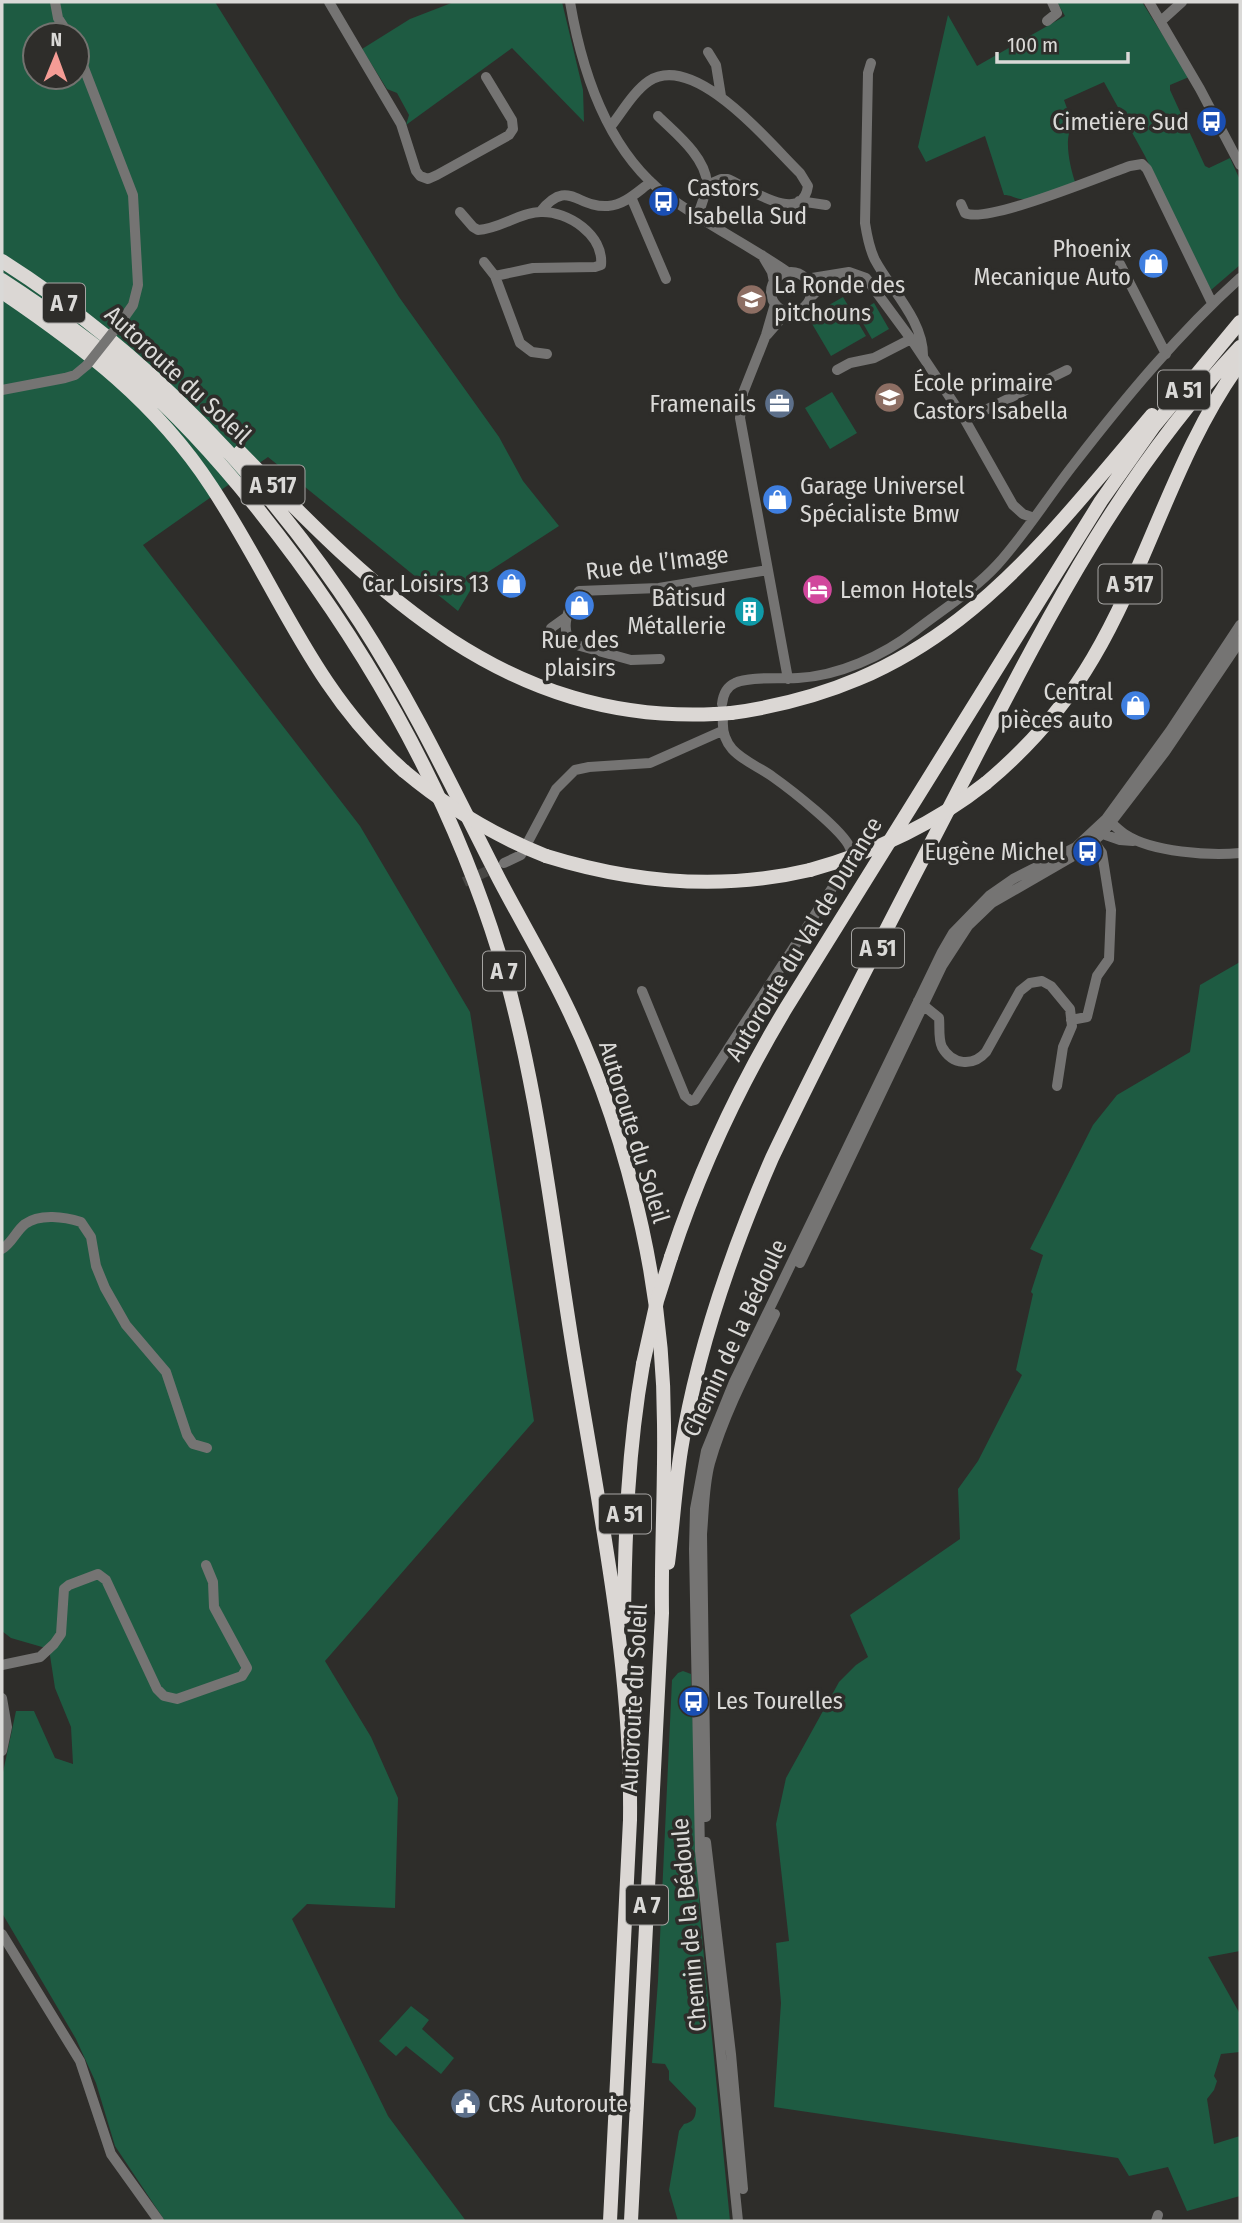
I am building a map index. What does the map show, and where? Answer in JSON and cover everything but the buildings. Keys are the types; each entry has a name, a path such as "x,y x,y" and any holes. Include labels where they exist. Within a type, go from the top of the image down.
{"highway":[{"name":"Autoroute du Soleil","path":"2,261 75,312 122,350 245,470 306,543 341,593 382,657 431,746 580,1036 626,1164 652,1283 664,1407 662,1613 631,2221"},
{"name":"Autoroute du Soleil","path":"2,281 87,340 137,381 190,432 269,521 332,607 404,726 453,826 482,901 499,956 528,1073 624,1664 631,1762 630,1821 610,2221"},
{"name":"A 517","path":"2,292 108,369 137,395 179,442 235,523 325,682 362,729 404,771 436,797 475,822 546,856 633,878 688,883 741,881 810,870 849,858 899,838 944,813 986,783 1040,731 1093,657 1129,586 1186,454 1240,363"},
{"name":"A 517","path":"122,350 195,410 381,588 422,621 470,653 525,681 594,703 662,713 723,713 798,701 859,680 911,653 972,610 1053,533 1201,357 1240,321"},
{"name":"Autoroute du Val de Durance","path":"624,1664 626,1495 643,1364 657,1301 671,1257 693,1192 723,1123 755,1059 1106,492 1154,426 1240,321"},
{"name":"A 51","path":"662,1613 677,1483 696,1380 713,1315 735,1250 772,1158 1058,599 1114,508 1167,431 1240,347"}],"street":[{"path":"55,2 60,21"},
{"path":"329,2 401,124 420,176 428,179 436,175 509,135 513,129 512,120 486,77"},
{"path":"570,2 588,76 599,105 634,162 651,182 789,273"},
{"path":"1047,21 1057,13 1052,2"},
{"path":"1149,2 1240,165"},
{"path":"1161,21 1182,2"},
{"path":"708,52 716,65 721,96"},
{"path":"871,63 867,86 867,241 875,260 921,335 923,357"},
{"path":"611,126 646,83 657,77 681,77 721,96 806,181 807,194 788,205 774,202 728,179 707,185"},
{"path":"2,390 75,375 133,305 138,285 132,195 91,87"},
{"path":"658,116 695,155 705,174 707,185 698,215"},
{"path":"961,204 965,213 978,216 1017,207 1142,164 1147,169 1212,303"},
{"path":"540,212 551,198 563,194 595,205 610,206 631,197 651,182"},
{"path":"631,197 666,279"},
{"path":"799,201 826,205"},
{"path":"460,212 478,230 540,212 564,217 584,228 594,238 602,260 601,265 595,267 533,268 495,276"},
{"path":"760,252 775,282"},
{"path":"484,262 495,276 520,343 532,352 547,354"},
{"path":"1120,264 1166,354"},
{"path":"806,279 849,272 866,278 965,419 1013,505 1023,514 1034,518"},
{"path":"766,335 787,312 802,309 825,282 849,272"},
{"path":"789,679 740,410 743,393 775,304 772,289 775,282 781,275 798,274 806,279 811,297"},
{"path":"642,991 685,1096 691,1101 695,1100 851,859 850,847 838,833 786,787 737,754 722,731 726,691 736,682 810,677 851,666 906,638 988,574 1011,549 1074,463 1166,354 1212,303 1240,278"},
{"path":"775,304 787,312"},
{"path":"837,370 850,363 874,358 911,339"},
{"path":"965,419 1067,370"},
{"name":"Rue de l’Image","path":"569,640 554,639 550,635 554,625 565,618 581,590 659,588 768,570"},
{"path":"565,618 569,640 580,648 631,660 660,659"},
{"name":"Chemin de la Bédoule","path":"1109,821 1240,625"},
{"name":"Chemin de la Bédoule","path":"745,2221 731,2054 706,1850 702,1534 709,1466 740,1386 953,933 990,895 1013,879 1076,847 1109,821 1165,752 1240,641"},
{"path":"504,863 521,855 556,789 575,770 650,763 722,731"},
{"path":"1109,821 1127,836 1147,843"},
{"path":"1098,832 1120,840 1191,852 1223,855 1240,853"},
{"name":"Chemin de la Bédoule","path":"738,2221 700,1851 694,1549 695,1509 706,1451 734,1382 921,1003 942,966 968,926 992,903 1077,855 1094,842 1098,832"},
{"path":"1071,1020 1087,1017 1097,976 1109,959 1111,910 1102,853 1094,842"},
{"path":"921,1003 939,1018 940,1045 950,1056 967,1063 978,1061 986,1052 1020,991 1030,984 1042,981 1051,986 1070,1009 1072,1026 1063,1047 1057,1086"},
{"path":"2,1249 26,1223 45,1216 81,1222 91,1237 96,1266 116,1309 126,1325 166,1372 187,1435 193,1444 207,1448"},
{"path":"2,1665 44,1655 61,1634 64,1589 98,1574 106,1580 157,1689 164,1696 177,1699 242,1676 247,1668 214,1607 213,1582 206,1565"},
{"path":"2,1698 7,1727 2,1752"},
{"path":"2,1934 80,2061 111,2154 159,2221"}],"green space":[{"path":"2,2 215,2 399,297 499,437 523,481 559,526 477,579 458,611 268,457 143,545 360,826 470,1012 534,1421 325,1661 371,1737 398,1798 395,1908 307,1904 292,1919 388,2116 466,2221 165,2221 115,2146 96,2083 76,2039 2,1913 2,1777 16,1711 34,1711 55,1758 73,1764 71,1727 55,1688 49,1649 11,1638 2,1631"},
{"path":"454,2 562,2 583,90 584,122 512,48 406,125 409,115 397,93 387,89 362,49 410,19"},
{"path":"1057,2 1142,2 1189,77 1170,85 1170,90 1205,166 1209,168 1230,158 1240,180 1240,265 1211,290 1145,156 1104,82 1064,100 1073,125 1068,144 1075,182 1034,198 1020,199 1004,195 985,136 926,162 918,147 948,15 977,66 1065,16"},
{"path":"843,297 866,336 831,356 808,317"},
{"path":"874,303 889,329 872,339 857,313"},
{"path":"832,392 857,433 830,449 805,408"},
{"path":"1240,962 1240,1951 1208,1957 1240,2014 1240,2052 1221,2054 1214,2076 1217,2081 1207,2099 1214,2144 1240,2136 1240,2196 1187,2211 1168,2167 1129,2176 1118,2158 774,2107 781,2003 776,1943 789,1941 776,1824 786,1778 839,1682 868,1657 850,1615 960,1539 958,1489 978,1461 1022,1375 1016,1370 1033,1294 1031,1292 1043,1255 1030,1249 1093,1125 1117,1095 1190,1052 1200,985"},
{"path":"683,1671 691,1674 700,1916 730,2221 678,2221 669,2190 679,2131 693,2119 696,2108 669,2080 669,2071 665,2064 652,2063 672,1680"},
{"path":"411,2006 429,2020 422,2029 454,2058 441,2074 406,2046 396,2056 379,2041"}],"tunnel":[{"path":"464,882 498,866"}],"place":[{"name":"Cimetière Sud","path":"1212,122"},
{"name":"Castors Isabella Sud","path":"664,202"},
{"name":"Phoenix Mecanique Auto","path":"1154,263"},
{"name":"La Ronde des pitchouns","path":"751,299"},
{"name":"École primaire Castors Isabella","path":"890,397"},
{"name":"Framenails","path":"779,404"},
{"name":"Garage Universel Spécialiste Bmw","path":"777,500"},
{"name":"Car Loisirs 13","path":"512,584"},
{"name":"Lemon Hotels","path":"817,590"},
{"name":"Rue des plaisirs","path":"580,606"},
{"name":"Bâtisud Métallerie","path":"749,612"},
{"name":"Central pièces auto","path":"1136,706"},
{"name":"Eugène Michel","path":"1088,852"},
{"name":"Les Tourelles","path":"693,1701"},
{"name":"CRS Autoroute","path":"465,2104"}]}
